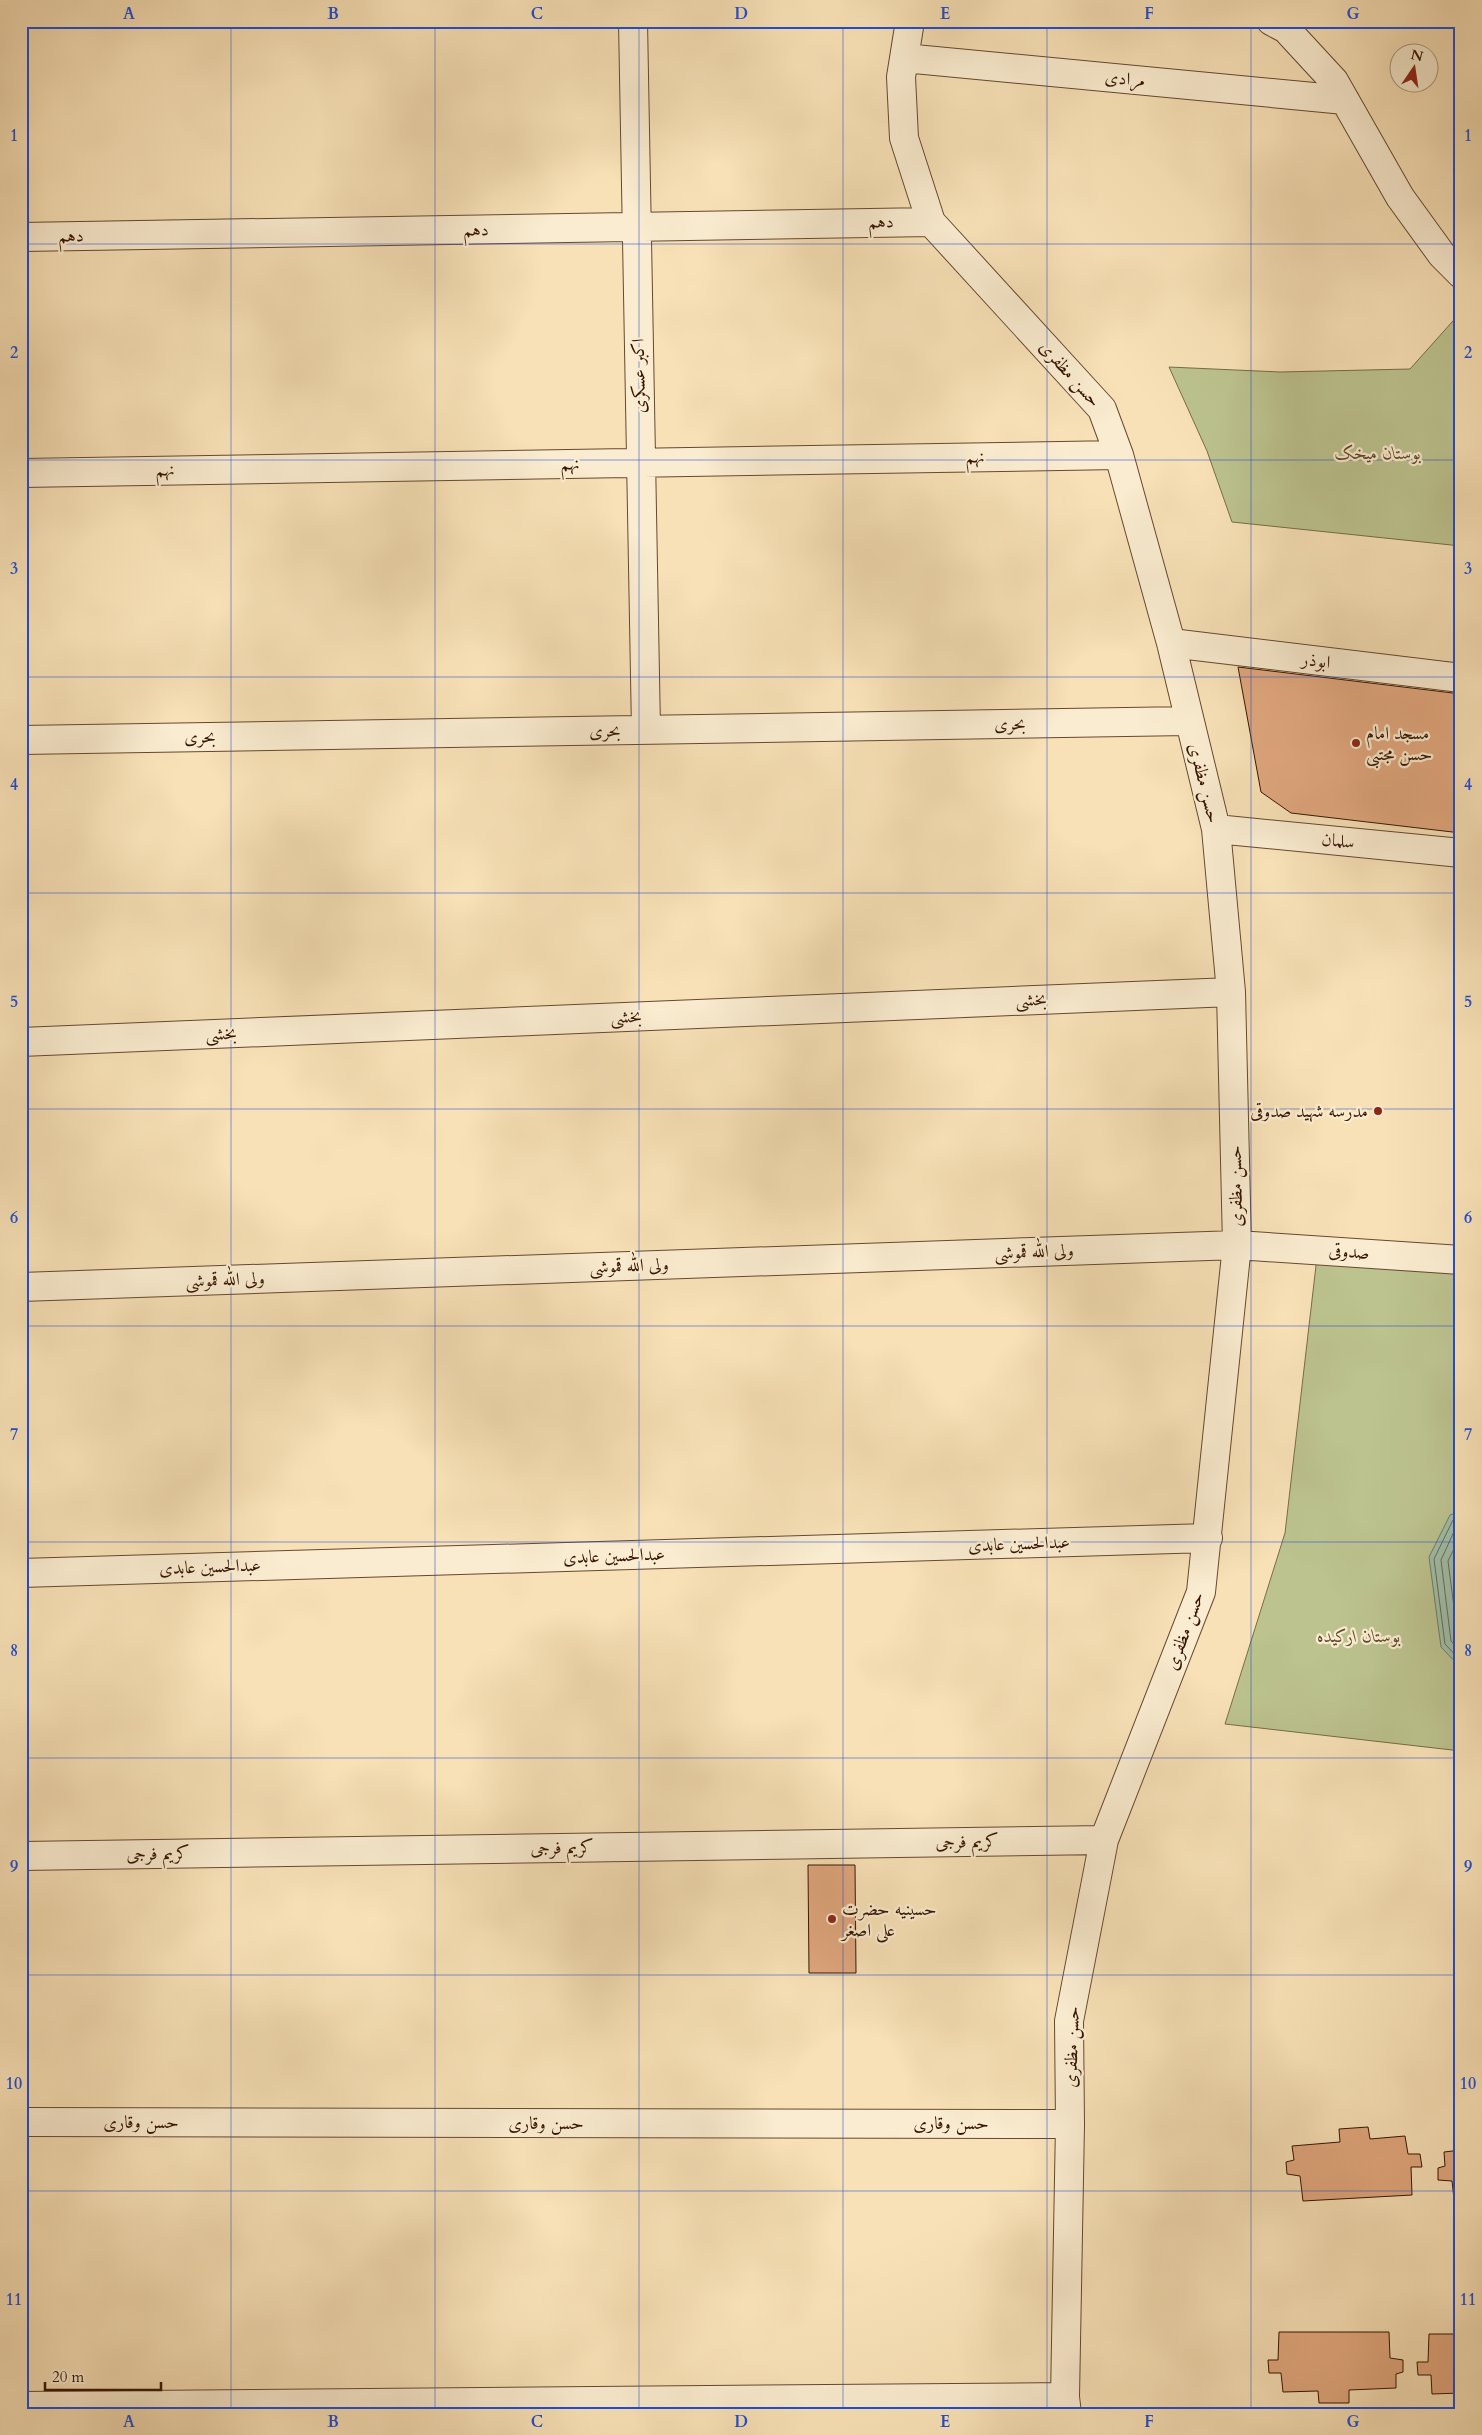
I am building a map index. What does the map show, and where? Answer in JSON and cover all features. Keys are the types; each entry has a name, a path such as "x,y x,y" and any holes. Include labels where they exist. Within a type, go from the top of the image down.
{"street":[{"name":"اکبر عسکری","path":"633,21 646,730"},
{"name":"حسن مظفری","path":"910,21 902,77 904,138 931,222 1102,409 1119,455 1171,643 1188,721 1216,829 1231,992 1237,1245 1202,1592 1104,1840 1069,2021 1070,2124 1066,2405"},
{"path":"1271,21 1286,29 1334,81 1400,197 1442,255 1461,274"},
{"name":"مرادی","path":"904,58 1345,100"},
{"name":"دهم","path":"21,237 931,222"},
{"name":"نهم","path":"21,472 1119,455"},
{"name":"ابوذر","path":"1171,643 1461,678"},
{"name":"بحری","path":"21,740 1188,721"},
{"name":"سلمان","path":"1216,829 1461,853"},
{"name":"بخشی","path":"21,1042 1231,992"},
{"name":"صدوقی","path":"1237,1245 1461,1260"},
{"name":"ولی الله قموشی","path":"21,1287 1237,1245"},
{"name":"عبدالحسین عابدی","path":"21,1573 1208,1538"},
{"name":"کریم فرجی","path":"21,1856 1104,1840"},
{"name":"حسن وقاری","path":"21,2122 1070,2124"},
{"path":"21,2406 1066,2405"}],"green space":[{"name":"بوستان میخک","path":"1461,312 1461,546 1232,522 1207,451 1169,367 1280,372 1410,369"},
{"name":"بوستان ارکیده","path":"1317,1257 1461,1268 1461,1751 1225,1724 1285,1533"}],"water":[{"path":"1461,1511 1461,1668 1441,1647 1429,1557 1450,1515"}],"building":[{"name":"مسجد امام حسن مجتبی","path":"1238,667 1461,694 1461,833 1291,813 1261,792"},
{"name":"حسینیه حضرت علی اصغر","path":"808,1865 855,1865 856,1973 809,1973"},
{"path":"1368,2127 1370,2139 1405,2136 1408,2154 1420,2154 1422,2167 1411,2167 1412,2195 1303,2201 1300,2176 1287,2174 1286,2162 1294,2160 1292,2146 1340,2142 1339,2129"},
{"path":"1461,2150 1461,2207 1455,2208 1452,2181 1438,2180 1438,2168 1445,2166 1444,2152"},
{"path":"1279,2332 1389,2332 1390,2358 1403,2360 1403,2372 1396,2374 1396,2388 1349,2390 1349,2403 1319,2403 1318,2391 1283,2392 1281,2373 1269,2373 1268,2360 1278,2360"},
{"path":"1429,2334 1461,2334 1461,2393 1432,2394 1431,2375 1418,2375 1417,2362 1428,2362"}],"place":[{"name":"مسجد امام حسن مجتبی","path":"1356,743"},
{"name":"مدرسه شهید صدوقی","path":"1378,1111"},
{"name":"حسینیه حضرت علی اصغر","path":"832,1919"}]}
